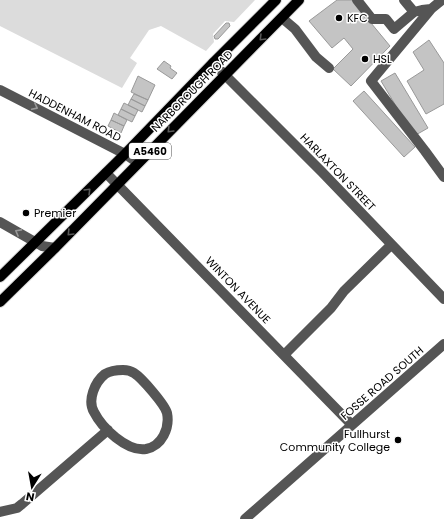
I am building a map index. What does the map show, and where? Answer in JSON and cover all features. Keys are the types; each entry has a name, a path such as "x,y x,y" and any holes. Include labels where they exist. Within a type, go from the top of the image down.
{"main road":[{"name":"NARBOROUGH ROAD","path":"0,277 125,154 276,0"},
{"name":"NARBOROUGH ROAD","path":"0,302 299,0"}],"street":[{"path":"357,0 372,19 386,19 394,29 414,12 430,9"},
{"path":"404,0 414,12"},
{"path":"442,0 430,9 370,81 444,177"},
{"path":"282,18 295,29 316,57 329,68"},
{"name":"HARLAXTON STREET","path":"213,63 322,172 444,299"},
{"name":"HADDENHAM ROAD","path":"0,90 125,154 138,163"},
{"name":"WINTON AVENUE","path":"106,172 352,425"},
{"path":"0,222 36,242 47,247 55,248"},
{"path":"284,355 331,308 344,291 391,245"},
{"name":"FOSSE ROAD SOUTH","path":"245,519 444,344"},
{"path":"127,370 139,377 163,405 167,413 165,434 155,445 141,450 126,444 108,430 93,412 91,400 92,394 95,386 105,374 127,370"},
{"path":"0,512 17,508 108,430"}],"shaded area":[{"path":"0,0 255,0 234,22 225,21 213,34 214,42 206,51 161,26 149,30 130,58 137,63 122,88 0,26"}],"building":[{"path":"337,0 352,0 390,46 351,86 333,69 353,49 344,38 332,48 309,21"},
{"path":"226,23 229,23 230,26 218,39 215,39 214,36"},
{"path":"429,40 444,63 444,104 426,114 407,81 424,70 413,52"},
{"path":"164,61 177,73 172,79 157,69"},
{"path":"395,73 428,128 414,136 381,81"},
{"path":"138,76 155,85 148,100 131,92"},
{"path":"364,91 415,147 404,157 353,101"},
{"path":"134,94 148,100 145,106 131,99"},
{"path":"131,99 145,106 142,112 128,105"},
{"path":"124,103 138,110 135,116 121,109"},
{"path":"121,109 135,116 132,122 118,115"},
{"path":"114,113 127,120 124,126 111,120"},
{"path":"111,120 124,126 121,133 108,126"}],"place":[{"name":"KFC","path":"339,18"},
{"name":"HSL","path":"365,59"},
{"name":"Premier","path":"26,213"},
{"name":"Fullhurst Community College","path":"398,440"}]}
